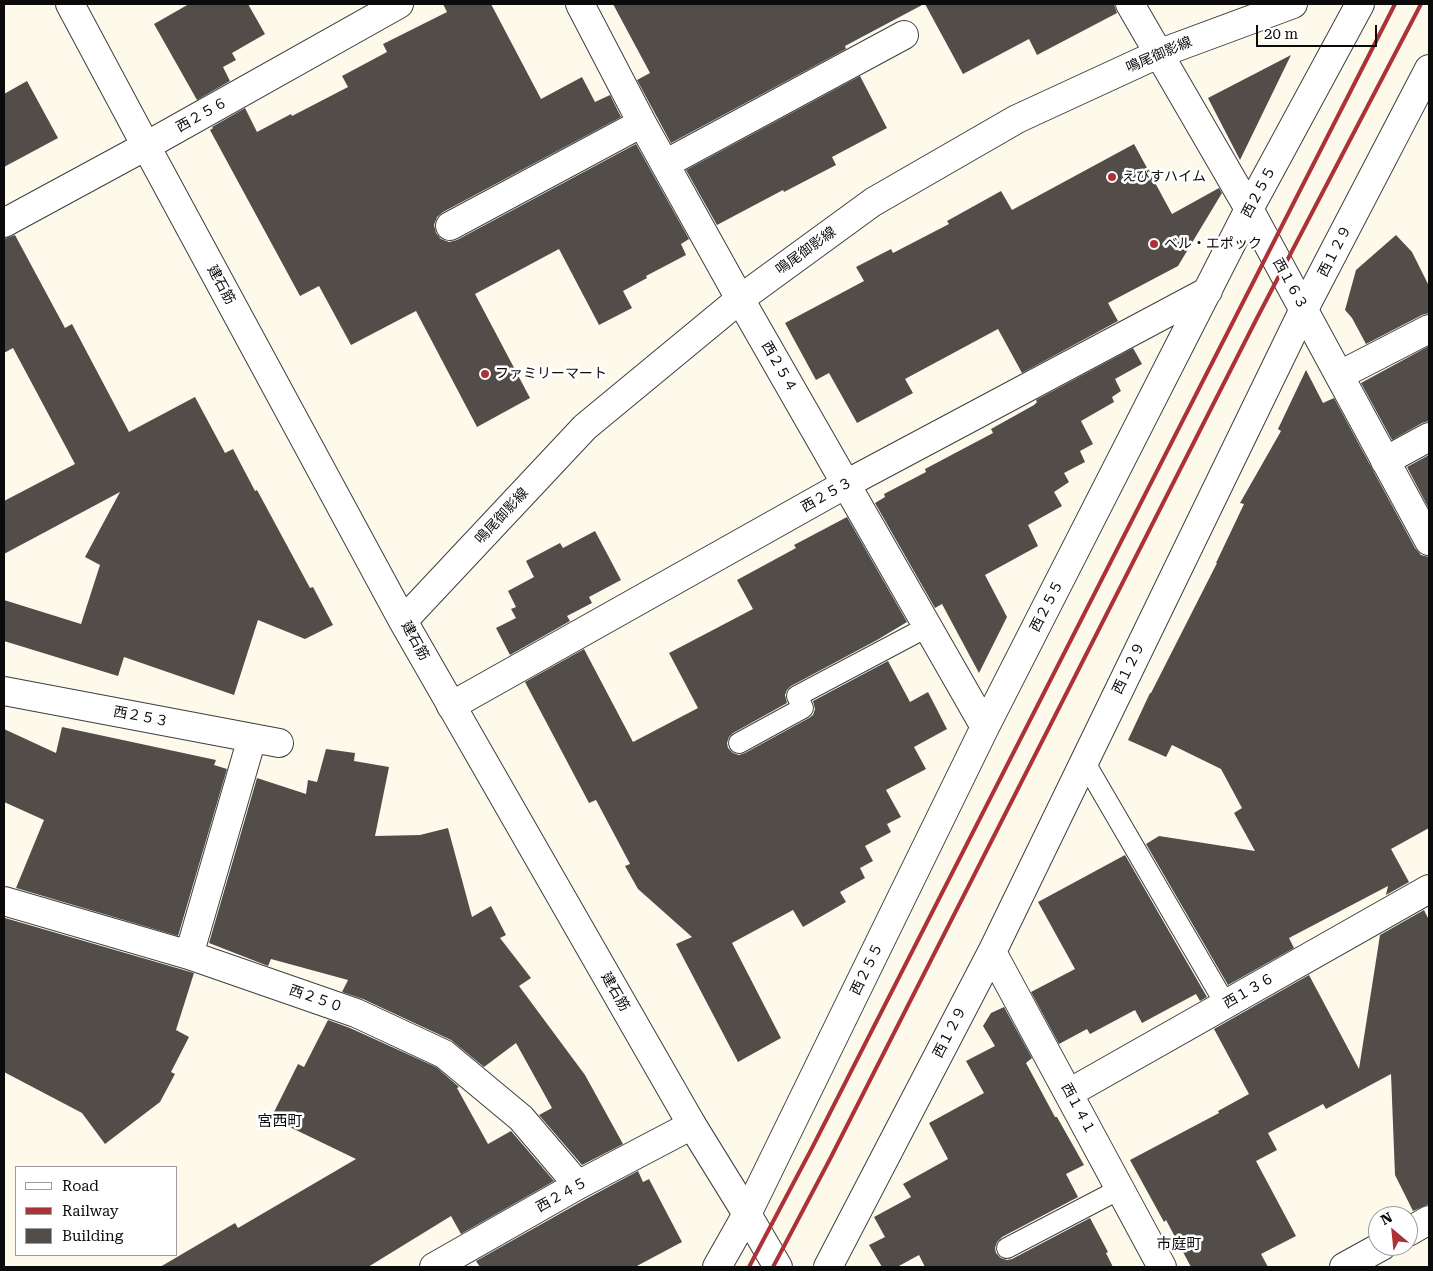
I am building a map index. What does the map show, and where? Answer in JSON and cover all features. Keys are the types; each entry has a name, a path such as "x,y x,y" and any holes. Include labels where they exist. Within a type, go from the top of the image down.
{"street":[{"name":"建石筋","path":"70,4 403,621 692,1125 778,1267"},
{"name":"西２５６","path":"4,223 146,146 399,4"},
{"name":"西２５４","path":"580,4 642,123 740,300 985,727"},
{"name":"西１６３","path":"1130,4 1249,209 1429,541"},
{"name":"鳴尾御影線","path":"403,621 585,428 740,300 873,202 1017,120 1158,54 1293,4"},
{"name":"西２５５","path":"716,1267 747,1214 985,727 1249,209 1360,4"},
{"path":"665,164 904,35"},
{"name":"西１２９","path":"828,1267 992,952 1304,309 1429,69"},
{"path":"450,226 642,123"},
{"name":"西２５３","path":"451,706 846,484 1208,292"},
{"path":"1340,375 1429,329"},
{"path":"1385,461 1429,437"},
{"name":"西２５３","path":"4,691 279,743"},
{"path":"190,955 252,738"},
{"name":"西１３６","path":"1069,1093 1429,889"},
{"name":"西２５０","path":"4,901 190,955 356,1013 444,1054 521,1118 578,1185"},
{"name":"西１４１","path":"992,952 1162,1267"},
{"name":"西２４５","path":"434,1267 578,1185 692,1125"},
{"path":"1418,1226 1429,1220"},
{"path":"1344,1267 1368,1254"}],"lane":[{"path":"739,743 803,708 797,696 927,627"},
{"path":"1084,761 1226,1004"},
{"path":"1007,1248 1120,1189"}],"building":[{"path":"189,4 248,4 265,34 232,53 236,60 223,67 230,81 197,100 154,24"},
{"path":"443,4 491,4 541,99 582,77 595,102 610,95 621,117 443,212 437,217 434,225 436,233 441,239 449,242 457,240 636,144 689,239 681,244 686,255 646,276 647,278 623,291 632,308 599,325 559,249 475,294 530,398 477,427 416,311 351,345 319,286 300,296 210,130 245,108 257,132 348,87 342,76 387,52 383,44 447,12"},
{"path":"613,4 924,4 845,46 846,49 671,143 637,80 650,73"},
{"path":"925,4 1114,4 1117,13 1037,55 1029,39 963,74"},
{"path":"1291,55 1240,160 1208,98"},
{"path":"860,76 887,128 832,157 836,165 784,192 783,190 717,225 686,170"},
{"path":"27,81 58,138 4,167 4,94"},
{"path":"1134,144 1172,214 1219,188 1222,193 1178,266 1108,303 1118,321 1022,373 998,329 905,379 913,393 857,423 829,373 816,380 785,323 864,281 856,267 891,249 893,253 949,224 947,221 1001,191 1012,210"},
{"path":"15,235 65,328 72,324 129,432 195,397 225,453 233,449 310,588 313,587 333,625 305,639 258,620 234,695 124,657 118,676 4,641 4,600 81,624 100,565 85,557 120,492 4,554 4,501 75,464 13,348 4,353 4,239"},
{"path":"1396,235 1412,252 1429,286 1429,313 1366,344 1352,318 1345,310 1356,270"},
{"path":"1429,346 1429,421 1392,440 1361,383"},
{"path":"1133,348 1142,364 1115,379 1121,391 1112,397 1114,402 1081,421 1093,444 1080,451 1085,462 1064,473 1069,482 1054,492 1062,506 1028,525 1038,546 985,575 1007,617 979,673 942,604 935,608 875,503 885,497 884,494 926,472 925,469 993,433 991,429 1034,405 1037,402 1036,400"},
{"path":"1306,370 1323,403 1334,398 1415,548 1421,555 1429,557 1429,828 1391,849 1409,882 1386,895 1388,886 1289,938 1294,948 1228,985 1146,844 1159,836 1255,851 1234,813 1242,808 1221,769 1172,745 1166,757 1128,740 1217,563 1244,504 1240,503 1281,431 1278,429"},
{"path":"1429,455 1429,509 1407,467"},
{"path":"847,517 907,622 791,686 785,695 787,703 733,733 727,743 728,748 733,753 739,755 745,753 813,715 815,709 813,701 888,661 910,702 928,692 947,729 914,747 926,769 886,790 901,817 887,824 891,832 865,846 873,861 860,868 865,878 840,892 846,902 803,927 793,910 732,943 781,1038 738,1062 676,944 692,937 638,889 625,866 630,864 596,800 589,803 525,682 584,649 633,742 698,708 669,653 753,609 737,580 796,548 794,545"},
{"path":"595,531 621,580 589,597 592,603 567,616 570,621 510,655 496,628 516,618 511,609 516,607 508,591 534,577 526,561 560,543 563,548"},
{"path":"62,727 216,760 214,765 227,769 178,936 16,888 44,820 4,802 4,729 56,753"},
{"path":"326,749 355,753 354,761 389,767 375,836 420,835 448,828 472,917 491,906 506,935 500,938 531,978 519,986 585,1075 623,1144 582,1165 539,1115 552,1108 516,1043 484,1067 451,1040 363,999 342,992 348,980 271,959 268,966 209,943 257,778 306,794 308,780 317,782"},
{"path":"1125,855 1207,997 1200,1001 1196,994 1142,1023 1135,1010 1090,1034 1087,1029 1059,1044 1031,992 1075,969 1038,902"},
{"path":"1424,910 1429,920 1429,1204 1418,1209 1418,1206 1410,1206 1395,1175 1391,1074 1326,1109 1323,1104 1268,1133 1277,1150 1256,1161 1296,1236 1261,1254 1268,1267 1191,1267 1166,1220 1164,1222 1130,1160 1219,1113 1218,1111 1249,1094 1214,1029 1309,975 1359,1069 1380,935"},
{"path":"5,918 194,973 176,1030 189,1037 171,1072 175,1074 160,1102 105,1144 82,1113 4,1072"},
{"path":"1004,1007 1032,1058 1026,1063 1084,1165 1066,1174 1078,1197 1002,1237 997,1242 996,1253 1001,1258 1012,1259 1090,1218 1108,1252 1106,1253 1113,1267 925,1267 919,1255 897,1267 882,1267 869,1245 885,1237 874,1217 911,1197 903,1184 948,1159 929,1123 984,1093 966,1061 995,1046 983,1026 991,1013"},
{"path":"328,1020 436,1067 459,1087 457,1088 488,1144 511,1131 554,1181 461,1234 451,1216 368,1267 160,1267 235,1223 238,1228 356,1159 271,1118 298,1064 304,1067"},
{"path":"638,1171 643,1182 649,1179 682,1242 635,1267 480,1267 476,1261 586,1199"}],"railway":[{"path":"749,1267 812,1148 1395,4"},
{"path":"773,1267 830,1159 1257,318 1421,4"}],"place":[{"name":"えびすハイム","path":"1112,177"},
{"name":"ベル・エポック","path":"1154,244"},
{"name":"ファミリーマート","path":"485,374"}],"district":[{"name":"宮西町","path":"280,1122"},
{"name":"市庭町","path":"1179,1245"}]}
